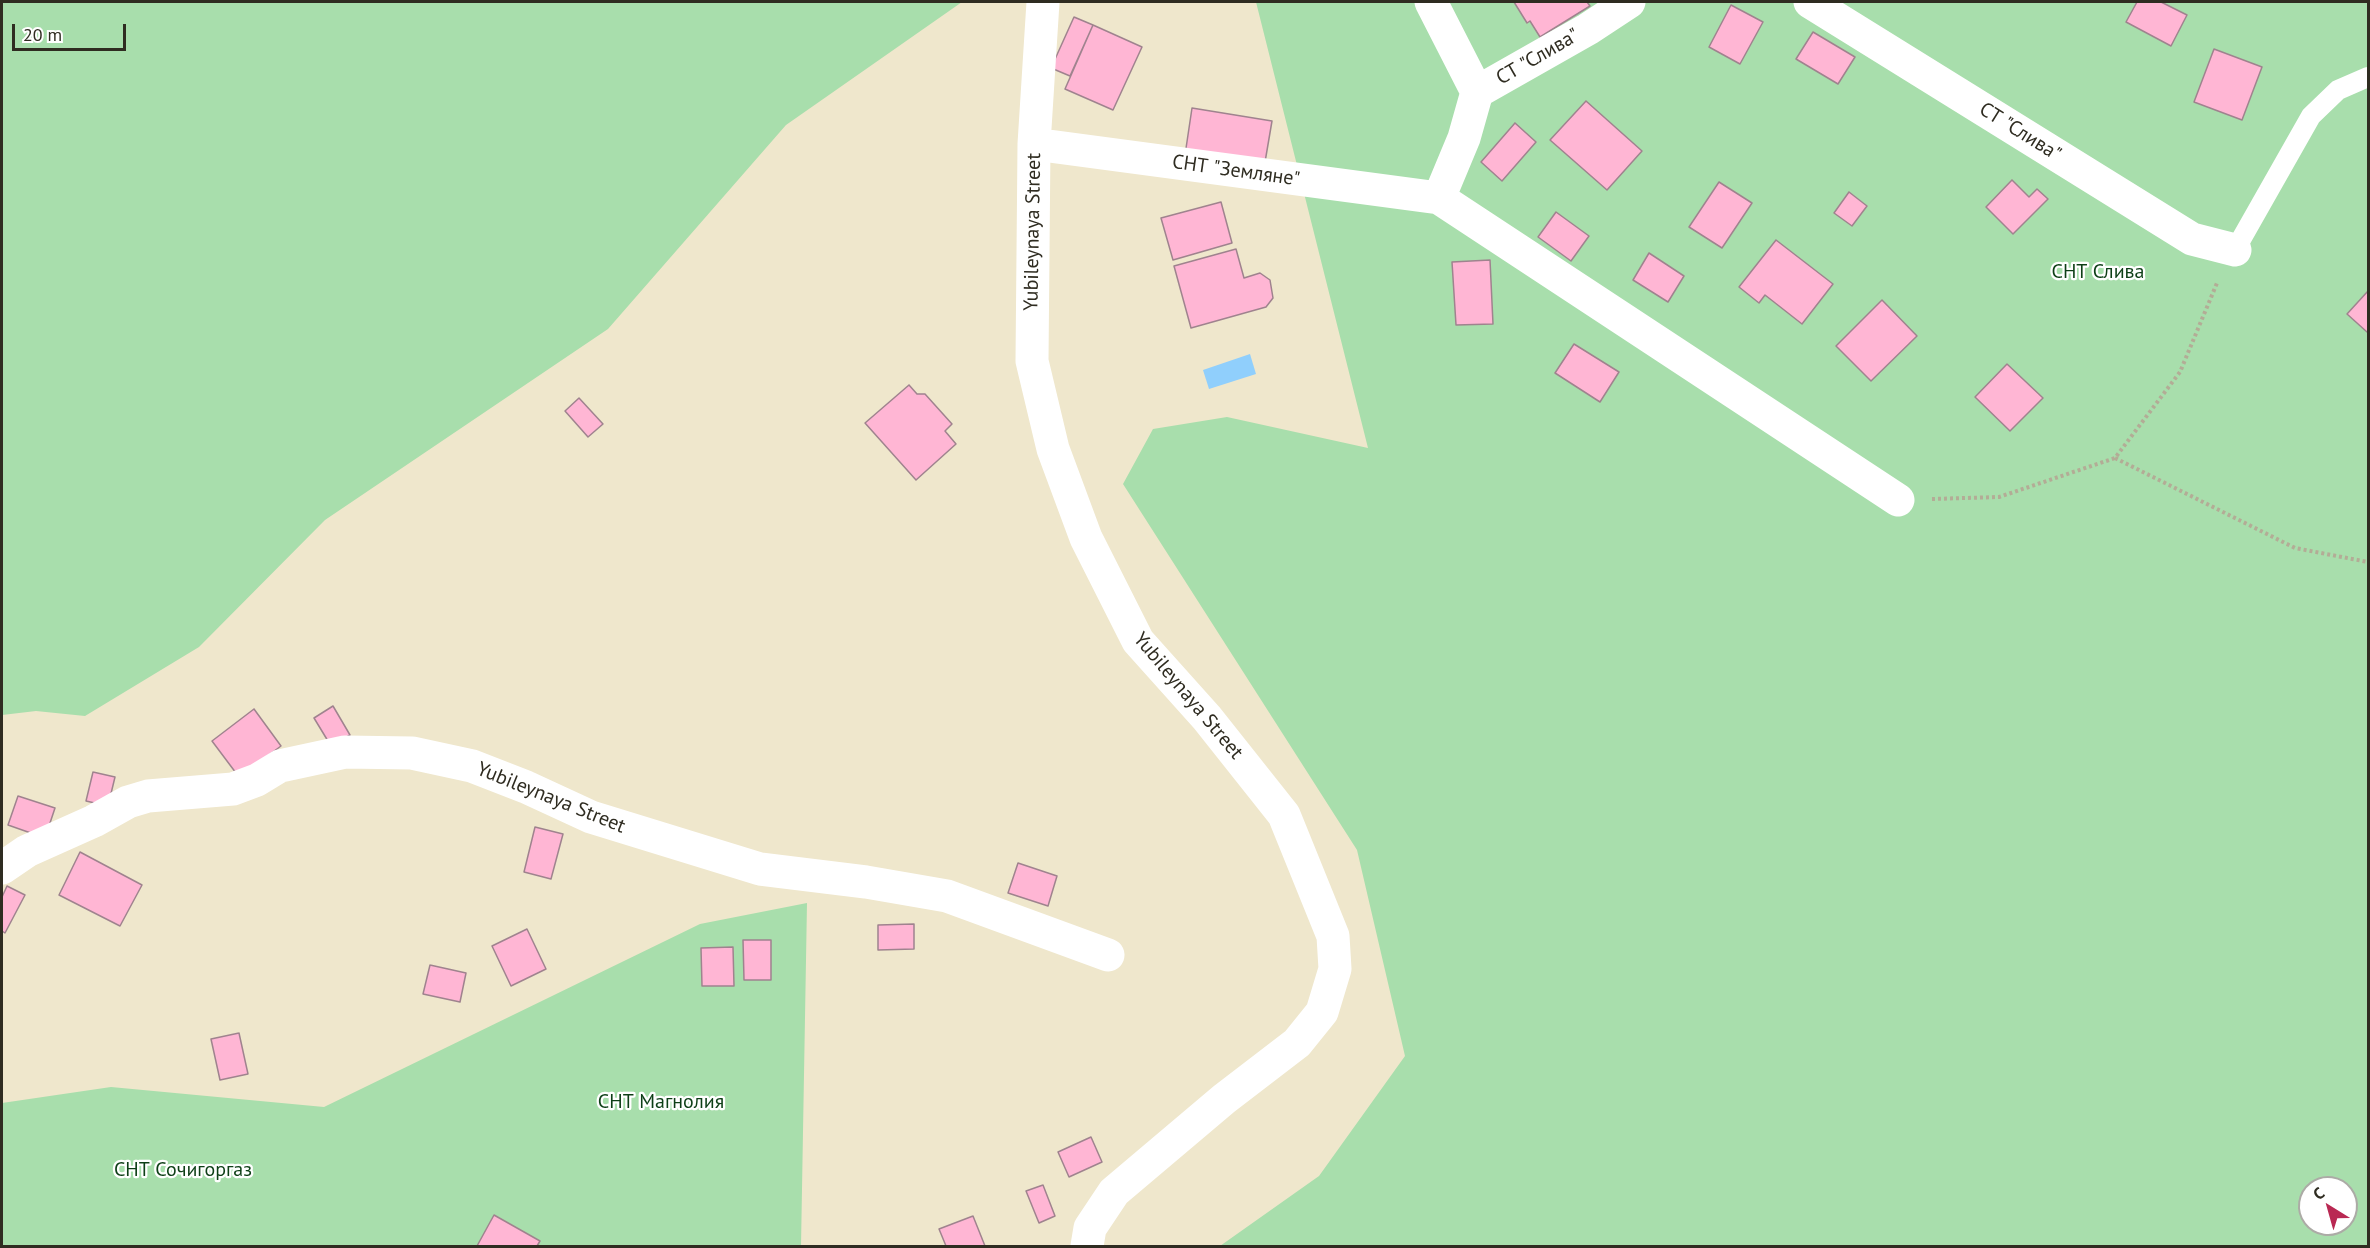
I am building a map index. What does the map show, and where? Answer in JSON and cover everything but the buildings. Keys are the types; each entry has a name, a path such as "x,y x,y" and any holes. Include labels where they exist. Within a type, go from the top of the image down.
{"street":[{"name":"Yubileynaya Street","path":"1043,2 1034,144 1032,361 1053,448 1086,538 1138,641 1207,718 1284,815 1333,936 1335,969 1322,1012 1297,1043 1224,1099 1114,1192 1090,1228 1087,1246"},
{"path":"1431,2 1477,92 1464,138 1439,198 1898,500"},
{"name":"СТ \"Слива\"","path":"1477,92 1588,29 1629,2"},
{"name":"СТ \"Слива\"","path":"1810,2 2192,240 2235,250"},
{"name":"СНТ \"Земляне\"","path":"1034,144 1439,198"},
{"name":"Yubileynaya Street","path":"2,868 27,851 94,821 128,802 148,796 233,789 256,780 280,766 345,752 412,753 472,766 526,787 591,817 759,869 866,882 947,896 1108,955"}],"lane":[{"path":"2235,250 2311,116 2338,90 2368,77"}],"path":[{"path":"1898,500 1999,497 2115,458 2180,372 2219,277 2235,250"},
{"path":"2115,458 2295,548 2368,562"}],"green space":[{"path":"2,2 962,2 786,125 608,329 325,520 199,647 85,716 36,711 2,715"},
{"name":"СНТ Слива","path":"1256,2 2368,2 2368,1246 1220,1246 1319,1176 1405,1056 1357,850 1123,484 1153,429 1227,417 1368,448"},
{"name":"СНТ Магнолия","path":"807,903 801,1246 2,1246 2,1103 111,1087 324,1107 700,924"}],"water":[{"path":"1250,354 1256,374 1209,389 1203,370"}],"park label":[{"name":"СНТ Сочигоргаз","path":"183,1170"}]}
